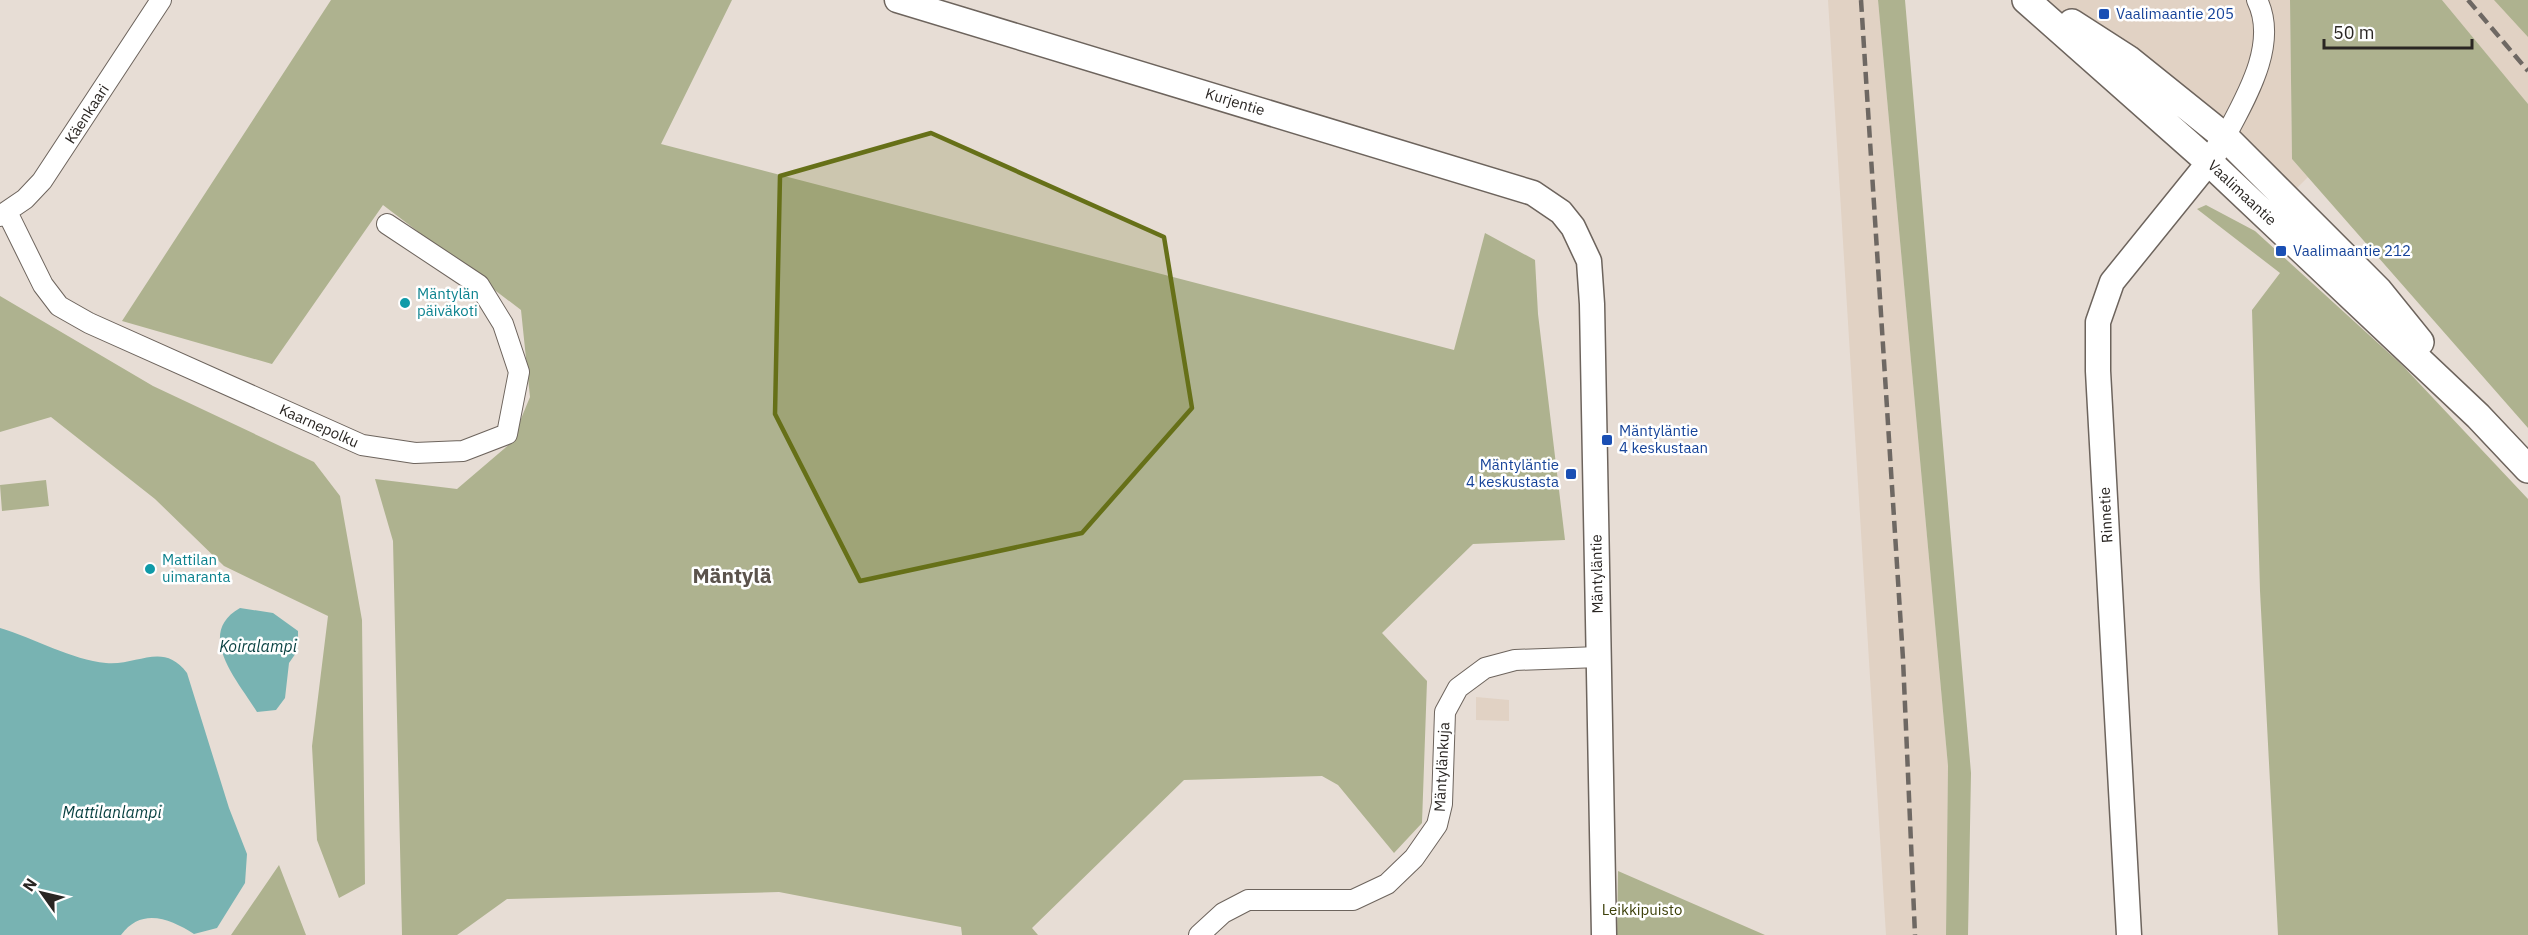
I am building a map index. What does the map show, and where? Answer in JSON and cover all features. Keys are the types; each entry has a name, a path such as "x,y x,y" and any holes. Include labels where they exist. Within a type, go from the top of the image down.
{"main road":[{"name":"Vaalimaantie","path":"2026,0 2209,162 2478,416 2528,469"},
{"name":"Vaalimaantie","path":"2037,0 2128,59 2225,137 2378,290 2478,416"}],"street":[{"name":"Käenkaari","path":"3,214 25,200 42,181 161,0"},
{"name":"Kurjentie","path":"897,0 1533,193 1567,218"},
{"path":"2225,137 2256,78 2264,34 2261,7 2257,0"},
{"name":"Rinnetie","path":"2129,935 2098,371 2098,322 2112,282 2209,162 2225,137"},
{"name":"Kaarnepolku","path":"3,214 43,285 59,306 89,323 362,446 415,453 463,451 507,434 519,372 503,324 479,285 387,225"},
{"name":"Mäntyläntie","path":"1567,218 1589,261 1592,304 1604,935"},
{"name":"Mäntylänkuja","path":"1199,935 1223,913 1248,900 1353,900 1388,884 1414,858 1437,825 1442,804 1445,712 1458,688 1485,668 1515,660 1599,657"}],"highlighted area":[{"path":"931,133 1164,237 1192,408 1082,533 860,581 775,414 780,176"}],"shaded area":[{"path":"1828,0 1878,0 1948,766 1946,935 1886,935"},
{"path":"2028,0 2290,0 2292,159 2308,177 2278,207 2192,125"},
{"path":"2442,0 2528,0 2528,104 2526,102"},
{"path":"1476,697 1509,700 1509,721 1476,720"}],"green space":[{"path":"331,0 732,0 661,144 1454,350 1485,233 1535,260 1538,314 1565,540 1473,544 1382,633 1427,681 1422,823 1394,853 1338,785 1322,776 1184,780 1032,928 1038,935 962,935 961,927 779,892 507,899 457,935 402,935 393,541 375,479 457,489 511,443 530,397 521,310 383,205 272,364 122,321"},
{"path":"1878,0 1905,0 1971,773 1968,935 1946,935 1948,766"},
{"path":"2290,0 2442,0 2528,104 2528,428 2292,159"},
{"path":"2494,0 2528,0 2528,37"},
{"path":"2206,205 2255,231 2402,365 2528,499 2528,935 2278,935 2260,591 2252,310 2280,273 2197,209"},
{"path":"0,296 153,386 314,462 340,496 362,620 365,884 339,898 317,840 312,746 328,616 224,566 155,499 51,417 0,432"},
{"path":"46,480 49,506 2,511 0,485"},
{"path":"279,865 306,935 231,935"},
{"name":"Leikkipuisto","path":"1618,871 1765,935 1617,935"}],"water":[{"name":"Koiralampi","path":"240,608 273,613 298,631 298,650 289,663 285,698 276,710 257,712 225,659 220,644 221,631 227,619"},
{"name":"Mattilanlampi","path":"0,628 80,658 118,663 150,657 169,658 187,673 229,808 247,854 245,883 217,928 194,934 166,920 147,918 129,926 121,935 0,935"}],"railway":[{"path":"1861,0 1903,659 1915,935"},
{"path":"2468,0 2528,71"}],"place":[{"name":"Vaalimaantie 205","path":"2104,14"},
{"name":"Vaalimaantie 212","path":"2281,251"},
{"name":"Mäntylän päiväkoti","path":"405,303"},
{"name":"Mäntyläntie 4 keskustaan","path":"1607,440"},
{"name":"Mäntyläntie 4 keskustasta","path":"1571,474"},
{"name":"Mattilan uimaranta","path":"150,569"}],"district":[{"name":"Mäntylä","path":"732,576"}]}
